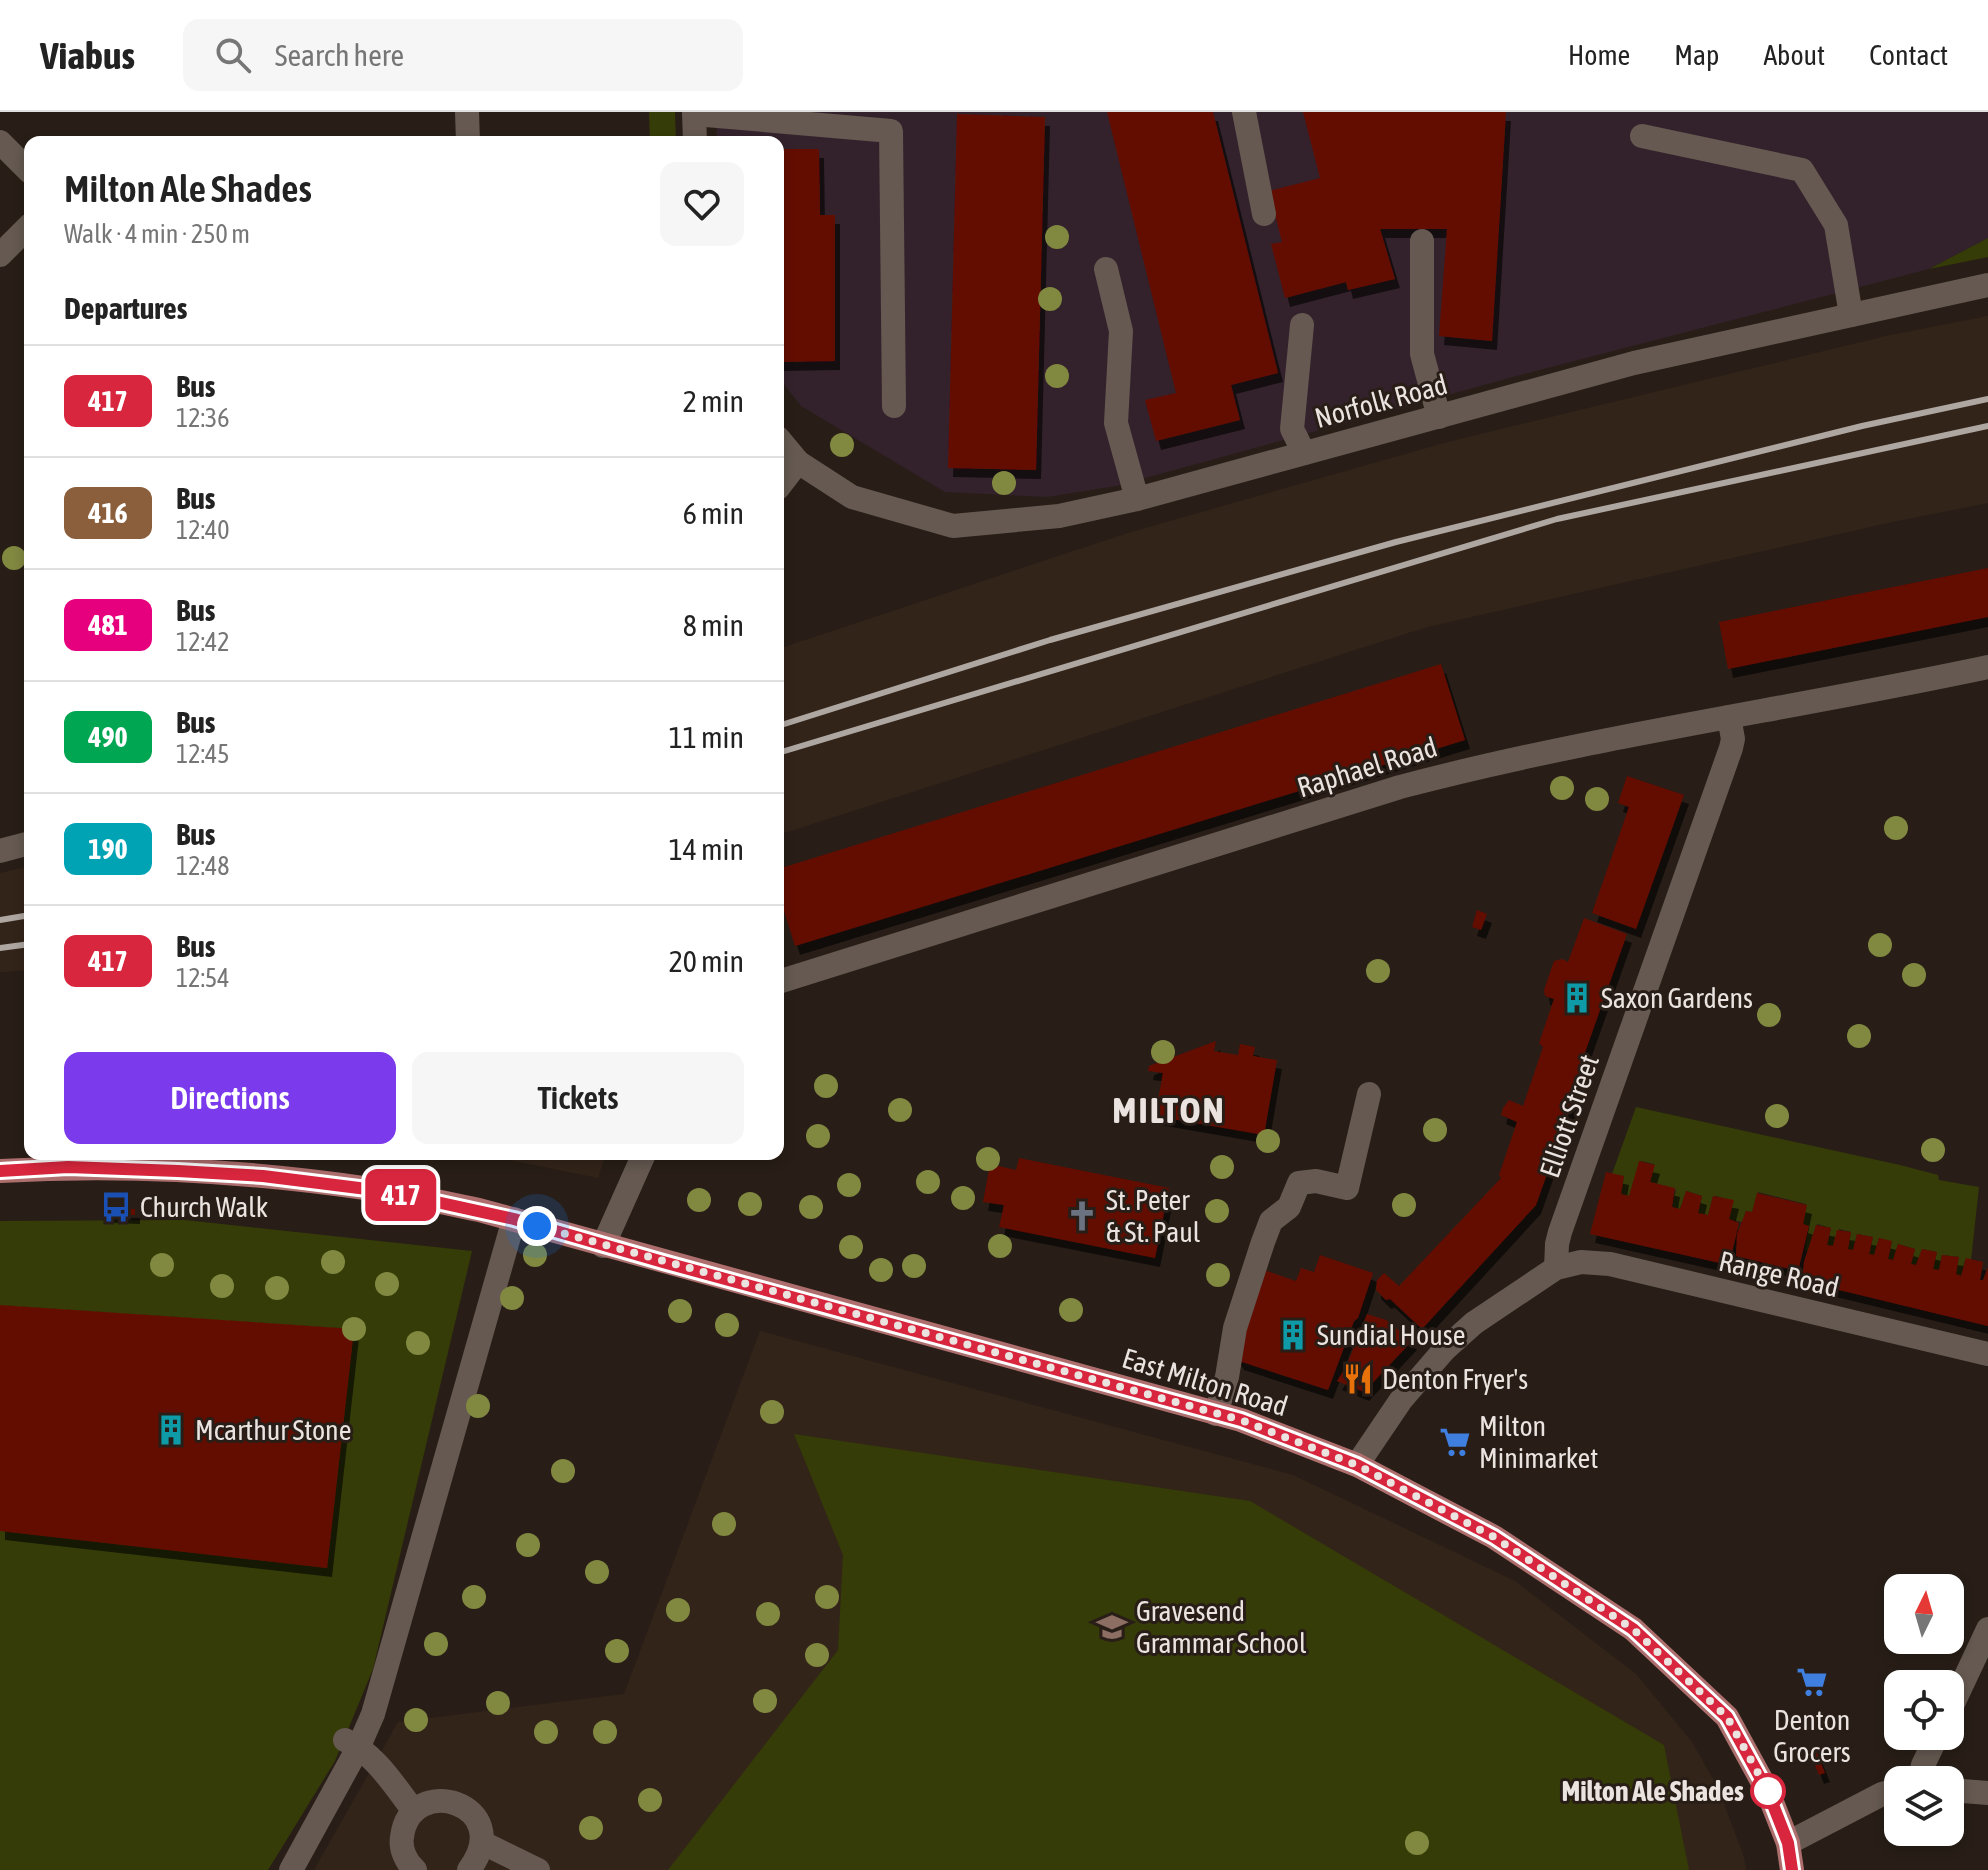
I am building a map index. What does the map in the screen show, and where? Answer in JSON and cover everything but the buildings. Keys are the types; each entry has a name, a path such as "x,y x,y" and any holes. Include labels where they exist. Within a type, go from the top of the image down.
{"main road":[{"name":"East Milton Road","path":"0,1171 68,1161 263,1176 373,1189 514,1219 1241,1420 1357,1465 1494,1537 1633,1629 1727,1717 1768,1792 1788,1843 1792,1870"}],"street":[{"path":"467,112 468,136"},
{"path":"1244,112 1264,214"},
{"path":"695,136 694,113 891,131 894,406"},
{"path":"1642,136 1802,170 1836,225 1851,315"},
{"path":"0,142 24,166"},
{"path":"0,255 24,231"},
{"path":"1422,241 1422,354 1439,417"},
{"path":"1106,269 1121,331 1116,423 1137,499"},
{"name":"Norfolk Road","path":"784,445 798,462 852,497 953,526 1059,516 1137,499 1634,363 1988,285"},
{"path":"1302,325 1292,429 1304,453"},
{"path":"784,480 798,462"},
{"name":"Raphael Road","path":"784,980 1400,787 1545,752 1988,667"},
{"name":"Elliott Street","path":"1556,1268 1560,1232 1731,748 1733,739 1729,717"},
{"path":"0,851 24,845"},
{"path":"1216,1414 1227,1377 1235,1328 1271,1221 1289,1207 1299,1183 1316,1181 1347,1188 1369,1094"},
{"path":"603,1246 641,1160"},
{"path":"291,1870 352,1743 373,1714 514,1219"},
{"name":"Range Road","path":"1556,1268 1581,1262 1610,1264 1988,1354"},
{"path":"1357,1465 1401,1400 1445,1349 1474,1323 1556,1268"},
{"path":"1964,1680 1988,1629"},
{"path":"352,1743 375,1760 414,1811"},
{"path":"1964,1791 1988,1793"},
{"path":"1788,1843 1884,1794"},
{"path":"415,1870 404,1853 401,1839 404,1826 414,1811 426,1803 440,1800 454,1802 469,1810 478,1821 483,1843 480,1856 469,1870"},
{"path":"483,1843 538,1870"}],"shaded area":[{"path":"716,112 1988,112 1988,238 1929,269 1524,374 1116,486 1047,497 945,492 801,406 784,385 784,136 717,136"},
{"path":"1988,316 1988,503 1427,627 784,833 784,647 1128,533 1448,442 1886,336"},
{"path":"24,867 24,970 0,972 0,873"},
{"path":"510,1160 604,1160 598,1178"},
{"name":"Gravesend Grammar School","path":"760,1331 1293,1475 1515,1581 1636,1674 1692,1742 1718,1788 1746,1870 314,1870 398,1722 624,1694"}],"green space":[{"path":"649,112 675,112 676,136 650,136"},
{"path":"1988,238 1988,257 1929,269"},
{"path":"1636,1107 1900,1165 1938,1175 1939,1180 1979,1187 1971,1260 1965,1260 1961,1276 1956,1274 1959,1257 1942,1255 1939,1270 1933,1269 1937,1252 1922,1249 1916,1265 1911,1264 1915,1249 1898,1244 1893,1260 1888,1259 1892,1242 1879,1238 1874,1255 1869,1254 1873,1237 1857,1234 1853,1250 1848,1249 1851,1232 1839,1229 1833,1246 1827,1245 1831,1228 1817,1224 1808,1251 1805,1250 1809,1226 1803,1224 1806,1204 1758,1192 1752,1212 1746,1211 1742,1222 1729,1219 1733,1201 1716,1196 1708,1215 1698,1213 1702,1196 1687,1191 1680,1209 1672,1207 1676,1190 1650,1182 1654,1164 1641,1161 1629,1196 1621,1194 1624,1176 1612,1174"},
{"path":"185,1220 472,1251 373,1669 335,1761 268,1870 0,1870 0,1221"},
{"name":"Gravesend Grammar School","path":"794,1434 1250,1501 1664,1745 1689,1870 668,1870 838,1650 843,1555"}],"railway":[{"path":"784,724 1050,640 1396,542 1862,426 1988,399"},
{"path":"784,751 1557,519 1988,426"},
{"path":"0,920 24,916"},
{"path":"0,948 24,945"}],"bus line":[{"name":"417","path":"0,1171 68,1167 263,1176 373,1189 479,1210 1241,1420 1357,1465 1494,1537 1633,1629 1727,1717 1768,1792 1788,1843 1792,1870"}],"place":[{"name":"Saxon Gardens","path":"1577,998"},
{"name":"Church Walk","path":"116,1207"},
{"name":"St. Peter & St. Paul","path":"1082,1216"},
{"name":"Sundial House","path":"1293,1335"},
{"name":"Denton Fryer's","path":"1358,1379"},
{"name":"Mcarthur Stone","path":"171,1430"},
{"name":"Milton Minimarket","path":"1455,1442"},
{"name":"Gravesend Grammar School","path":"1112,1627"},
{"name":"Denton Grocers","path":"1812,1682"},
{"name":"Milton Ale Shades","path":"1768,1791"}],"district":[{"name":"MILTON","path":"1169,1110"}],"route":[{"path":"537,1226 1241,1420 1357,1465 1494,1537 1633,1629 1727,1717 1768,1791"}]}
